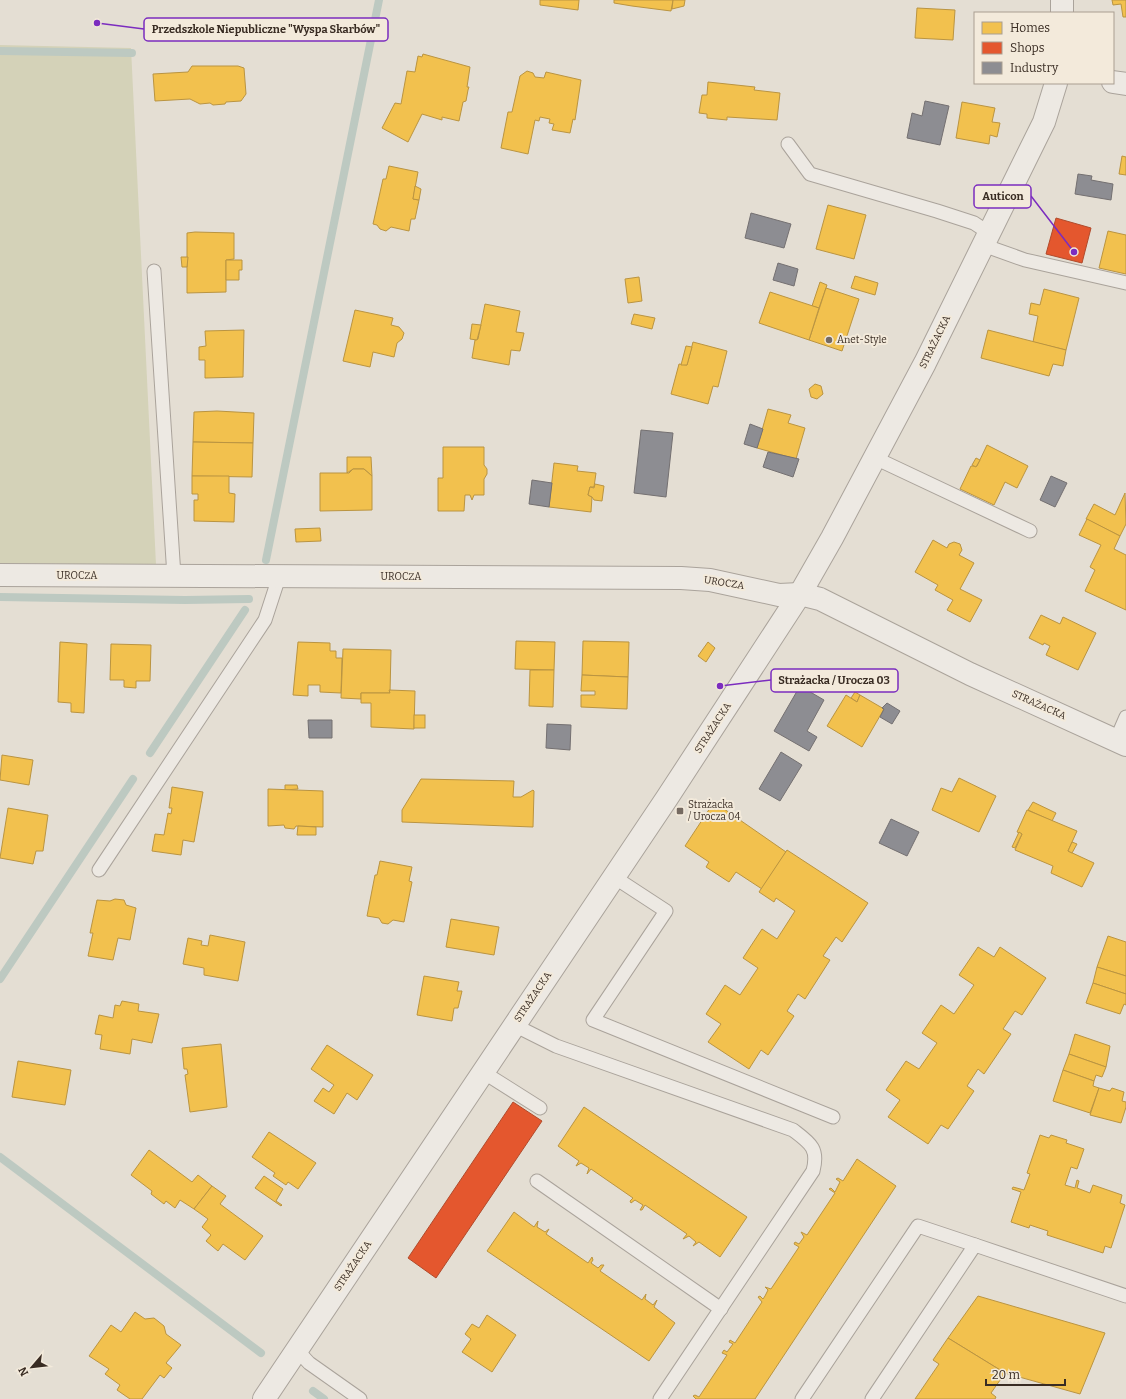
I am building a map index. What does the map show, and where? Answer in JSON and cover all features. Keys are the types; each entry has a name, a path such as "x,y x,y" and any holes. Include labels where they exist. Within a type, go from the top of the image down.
{"street":[{"path":"1062,0 1062,12"},
{"path":"1114,82 1126,84"},
{"name":"STRAŻACKA","path":"266,1398 614,878 800,594 832,538 925,363 1044,122 1056,84"},
{"name":"UROCZA","path":"0,576 681,578 710,580 779,595 800,594"},
{"name":"STRAŻACKA","path":"800,594 820,599 970,674 1121,742"}],"lane":[{"path":"788,144 810,174 974,223 986,239 1025,260 1126,282"},
{"path":"154,271 174,576"},
{"path":"875,458 1030,531"},
{"path":"99,870 265,620 280,577"},
{"path":"1121,742 1126,717"},
{"path":"614,878 666,911 593,1020 834,1117"},
{"path":"514,1026 556,1046 793,1130 811,1144 816,1159 813,1171 660,1399"},
{"path":"483,1072 540,1108"},
{"path":"538,1181 721,1309"},
{"path":"802,1399 918,1226 1125,1291"},
{"path":"872,1399 975,1245"},
{"path":"297,1350 309,1364 360,1399"}],"shaded area":[{"path":"0,45 131,48 156,565 0,563"}],"building: Homes":[{"path":"540,0 579,0 578,10 540,5"},
{"path":"614,0 673,0 671,11 614,3"},
{"path":"673,0 685,0 684,6 672,9"},
{"path":"1112,0 1126,0 1126,17 1123,17 1121,4 1113,5"},
{"path":"917,8 955,10 953,40 915,38"},
{"path":"423,54 470,67 467,87 469,87 466,101 463,102 459,121 442,117 442,120 422,114 408,142 382,128 395,103 401,104 407,71 415,72 418,56 422,57"},
{"path":"192,66 238,66 244,68 246,94 241,101 213,105 210,103 200,104 190,99 155,101 153,74 188,72"},
{"path":"527,71 533,73 535,77 544,78 546,72 581,80 575,120 573,119 570,133 552,130 554,124 549,123 550,119 540,117 539,121 535,120 528,154 501,148 508,112 512,112 520,76"},
{"path":"708,82 755,87 754,90 780,93 777,120 727,117 727,120 707,118 707,114 699,113 702,95 707,95"},
{"path":"962,102 995,108 992,122 1000,123 997,137 990,135 989,144 956,138"},
{"path":"1122,156 1126,157 1126,175 1119,174"},
{"path":"389,166 418,172 413,199 419,200 415,219 411,219 409,231 391,227 386,231 373,224 383,179 386,179"},
{"path":"415,186 421,189 419,200 413,199"},
{"path":"828,205 866,215 854,259 816,249"},
{"path":"1108,231 1126,235 1126,274 1099,268"},
{"path":"187,233 234,233 234,259 226,260 226,292 187,293"},
{"path":"181,257 188,257 187,267 182,267"},
{"path":"226,260 242,260 242,270 239,270 239,280 226,280"},
{"path":"855,276 878,283 875,295 851,288"},
{"path":"639,277 642,301 628,303 625,279"},
{"path":"820,282 827,285 819,308 812,306"},
{"path":"826,288 859,299 842,351 809,340"},
{"path":"1044,289 1079,298 1066,350 1033,342 1038,316 1029,314 1031,303 1040,305"},
{"path":"770,292 819,308 809,340 759,323"},
{"path":"485,304 520,311 516,332 524,333 520,351 511,350 509,365 472,358 475,340 478,339"},
{"path":"355,310 393,318 391,325 399,327 404,333 402,339 397,343 394,357 373,352 370,367 343,361"},
{"path":"634,314 655,318 652,329 631,324"},
{"path":"472,324 481,325 477,340 470,339"},
{"path":"244,330 243,377 205,378 205,360 199,360 199,347 206,346 205,331"},
{"path":"988,330 1066,350 1063,366 1053,364 1049,376 981,358"},
{"path":"693,342 727,351 718,387 713,386 708,404 671,394 679,364 687,365"},
{"path":"686,346 692,347 687,365 681,365"},
{"path":"815,384 821,386 823,394 817,399 811,397 809,389"},
{"path":"768,409 791,415 788,423 805,428 796,459 757,448"},
{"path":"217,411 254,413 253,443 193,442 194,412"},
{"path":"193,442 253,443 252,477 192,476"},
{"path":"987,445 1028,466 1017,488 1005,482 994,505 960,489 971,466 977,466"},
{"path":"443,447 484,447 484,465 487,469 487,474 484,479 484,495 474,495 472,500 470,495 465,495 464,511 438,511 438,478 443,478"},
{"path":"347,457 371,457 372,476 364,469 353,469 347,473"},
{"path":"976,458 980,460 976,467 972,465"},
{"path":"554,463 578,466 577,471 596,473 594,487 590,487 588,495 592,497 591,512 549,507"},
{"path":"353,469 364,469 372,476 372,510 320,511 320,473 349,473"},
{"path":"192,476 229,476 229,493 235,494 234,522 194,521 194,500 198,500 198,494 192,494"},
{"path":"595,484 604,486 602,501 594,500 588,495 590,487 594,488"},
{"path":"1125,493 1126,524 1120,536 1086,519 1094,504 1115,515"},
{"path":"1087,519 1120,536 1114,549 1126,555 1126,610 1085,591 1095,570 1090,567 1101,545 1079,535"},
{"path":"320,528 321,541 296,542 295,529"},
{"path":"933,540 947,548 949,544 954,542 960,544 962,550 959,555 974,563 960,589 982,600 970,622 947,610 953,600 935,590 938,585 915,572"},
{"path":"1041,615 1060,624 1063,617 1096,633 1078,670 1046,655 1050,646 1044,643 1043,645 1029,638"},
{"path":"516,641 555,642 554,670 515,669"},
{"path":"583,641 629,642 628,677 582,675"},
{"path":"60,642 87,644 84,713 71,712 71,703 58,702"},
{"path":"298,642 330,643 330,651 336,651 336,658 342,658 341,693 320,692 320,685 308,685 308,696 293,695"},
{"path":"708,642 715,648 706,662 698,656"},
{"path":"111,644 151,645 150,681 136,681 136,688 124,687 124,680 110,680"},
{"path":"343,649 391,650 390,693 361,693 361,699 341,698"},
{"path":"530,670 554,670 553,707 529,706"},
{"path":"582,675 628,677 627,709 581,707 581,695 595,695 595,691 581,691"},
{"path":"389,690 415,691 414,729 371,727 371,703 361,703 361,693 390,693"},
{"path":"855,692 860,695 857,702 851,698"},
{"path":"846,695 857,702 860,695 884,709 862,747 827,726"},
{"path":"414,715 425,715 425,728 414,728"},
{"path":"2,755 33,760 29,785 0,780"},
{"path":"959,778 996,796 979,832 932,810 941,788 952,792"},
{"path":"421,779 514,781 513,797 521,797 533,790 534,791 533,827 402,822 402,810"},
{"path":"285,785 297,785 298,789 285,790"},
{"path":"172,787 203,792 194,842 183,840 181,855 152,851 155,834 164,835 168,813 171,814 172,808 169,808"},
{"path":"268,789 323,791 323,827 296,826 294,829 285,828 284,825 268,826"},
{"path":"714,802 786,852 762,889 736,872 729,882 706,867 709,862 685,846"},
{"path":"1033,802 1056,813 1052,821 1028,810"},
{"path":"8,808 48,815 43,851 36,851 33,864 0,858"},
{"path":"1027,810 1077,831 1068,851 1094,863 1082,887 1051,873 1053,866 1015,850 1022,834 1017,832"},
{"path":"298,826 316,827 316,835 297,835"},
{"path":"1019,832 1022,834 1015,848 1012,847"},
{"path":"1072,842 1077,844 1072,853 1068,851"},
{"path":"787,850 868,903 842,942 836,937 823,956 830,960 805,999 798,994 787,1011 794,1016 768,1055 761,1050 749,1069 708,1042 721,1024 706,1014 725,985 740,995 758,968 743,958 762,929 777,939 795,911 776,898 774,902 759,892"},
{"path":"380,861 412,867 409,881 412,882 404,922 393,920 388,924 382,923 379,918 367,916 375,875 377,875"},
{"path":"115,899 124,900 126,905 136,908 130,940 118,938 113,960 88,956 93,933 90,933 97,900 110,901"},
{"path":"451,919 499,927 494,955 446,947"},
{"path":"210,935 245,942 238,981 204,975 204,968 183,964 188,938 202,941 201,945 208,946"},
{"path":"1108,936 1126,942 1126,976 1097,967"},
{"path":"978,947 994,957 1000,947 1046,978 1022,1015 1015,1011 1003,1029 1011,1034 984,1074 978,1069 967,1086 974,1091 948,1129 941,1125 928,1144 888,1117 900,1100 886,1090 906,1061 919,1069 937,1043 922,1033 941,1005 954,1014 974,985 959,975"},
{"path":"1097,967 1126,976 1126,994 1093,983"},
{"path":"424,976 459,982 457,991 462,991 458,1008 454,1008 452,1021 417,1015"},
{"path":"1093,983 1126,994 1126,1005 1124,1004 1120,1014 1086,1003"},
{"path":"122,1001 139,1004 138,1011 159,1014 152,1043 132,1039 130,1054 100,1049 102,1035 95,1034 99,1015 113,1018 115,1005 120,1006"},
{"path":"1075,1034 1110,1046 1106,1067 1069,1054"},
{"path":"221,1044 227,1107 190,1112 185,1075 188,1074 187,1069 184,1069 182,1048"},
{"path":"327,1045 373,1075 357,1100 347,1093 334,1114 314,1101 323,1088 329,1092 334,1085 311,1069"},
{"path":"1069,1054 1106,1067 1102,1077 1096,1075 1094,1081 1063,1070"},
{"path":"18,1061 71,1070 65,1105 12,1097"},
{"path":"1063,1070 1094,1081 1093,1086 1099,1088 1090,1113 1053,1101"},
{"path":"1099,1088 1110,1091 1112,1088 1124,1092 1122,1101 1126,1102 1126,1107 1121,1123 1090,1115"},
{"path":"584,1107 747,1217 720,1257 699,1242 693,1246 696,1242 689,1236 683,1239 687,1234 645,1205 642,1210 640,1210 643,1205 635,1200 631,1203 630,1201 633,1198 591,1169 587,1174 589,1168 581,1163 576,1166 579,1161 558,1146"},
{"path":"269,1132 316,1163 298,1189 288,1182 286,1185 273,1176 275,1173 252,1157"},
{"path":"1040,1135 1049,1138 1051,1135 1067,1140 1066,1143 1084,1149 1077,1169 1071,1167 1065,1185 1075,1188 1077,1180 1079,1181 1077,1188 1090,1193 1093,1185 1122,1195 1120,1203 1125,1205 1111,1248 1105,1246 1103,1253 1047,1235 1048,1231 1030,1225 1029,1228 1011,1222 1021,1192 1012,1189 1013,1187 1024,1190 1030,1174 1027,1173"},
{"path":"149,1150 192,1182 198,1175 212,1186 194,1209 180,1200 175,1208 166,1201 164,1204 151,1194 152,1191 131,1175"},
{"path":"857,1159 896,1186 755,1399 696,1399 693,1396 695,1395 699,1397 727,1355 722,1353 724,1350 727,1352 733,1344 729,1342 730,1340 735,1343 762,1302 758,1297 760,1296 763,1299 768,1290 765,1287 771,1289 799,1247 794,1244 795,1242 799,1244 804,1237 801,1232 807,1235 835,1193 829,1189 831,1188 835,1192 840,1182 836,1179 838,1178 843,1181"},
{"path":"264,1176 283,1189 276,1201 282,1205 281,1206 255,1188"},
{"path":"212,1186 226,1196 220,1204 263,1236 245,1260 223,1244 218,1251 206,1241 211,1235 202,1227 208,1219 194,1209"},
{"path":"514,1212 534,1227 538,1221 537,1227 545,1232 549,1229 546,1234 588,1263 592,1257 593,1260 591,1263 598,1268 601,1265 604,1265 600,1271 642,1300 646,1294 645,1299 653,1305 657,1300 654,1307 675,1323 649,1361 487,1251"},
{"path":"978,1296 1105,1333 1080,1394 1005,1373 948,1338"},
{"path":"135,1312 145,1319 154,1318 164,1326 166,1334 181,1345 166,1363 172,1368 164,1378 160,1375 142,1399 130,1399 117,1390 120,1385 105,1374 109,1369 89,1356 111,1325 121,1332"},
{"path":"487,1315 516,1335 492,1372 462,1352 471,1339 465,1334 472,1324 479,1328"},
{"path":"948,1338 1005,1373 991,1393 996,1397 995,1399 915,1399 939,1364 933,1360"}],"building: Shops":[{"path":"1056,218 1091,228 1082,263 1046,254"},
{"path":"513,1102 542,1121 436,1278 408,1258"}],"building: Industry":[{"path":"925,101 949,106 940,145 907,138 912,113 922,116"},
{"path":"1078,174 1092,176 1091,180 1113,184 1111,200 1075,194"},
{"path":"751,213 791,224 784,248 745,238"},
{"path":"778,263 798,269 794,286 773,280"},
{"path":"750,424 763,429 757,448 744,444"},
{"path":"641,430 673,433 666,497 634,493"},
{"path":"768,452 799,459 793,477 763,467"},
{"path":"1051,476 1067,483 1055,507 1040,500"},
{"path":"532,480 552,483 549,507 529,504"},
{"path":"800,686 824,700 807,731 817,737 809,751 774,731"},
{"path":"887,703 900,711 892,724 880,717 884,709 882,708"},
{"path":"308,720 332,720 332,738 309,738"},
{"path":"547,724 571,725 570,750 546,748"},
{"path":"781,752 802,765 780,801 759,789"},
{"path":"891,819 919,832 907,856 879,843"}],"waterway":[{"path":"266,560 379,0"},
{"path":"0,51 132,53"},
{"path":"0,597 185,600 249,599"},
{"path":"150,753 245,610"},
{"path":"0,979 133,779"},
{"path":"0,1157 261,1353"},
{"path":"313,1391 324,1399"}],"place":[{"name":"Przedszkole Niepubliczne \"Wyspa Skarbów\"","path":"97,23"},
{"name":"Auticon","path":"1074,252"},
{"name":"Anet-Style","path":"829,340"},
{"name":"Strażacka / Urocza 03","path":"720,686"},
{"name":"Strażacka / Urocza 04","path":"680,811"}]}
